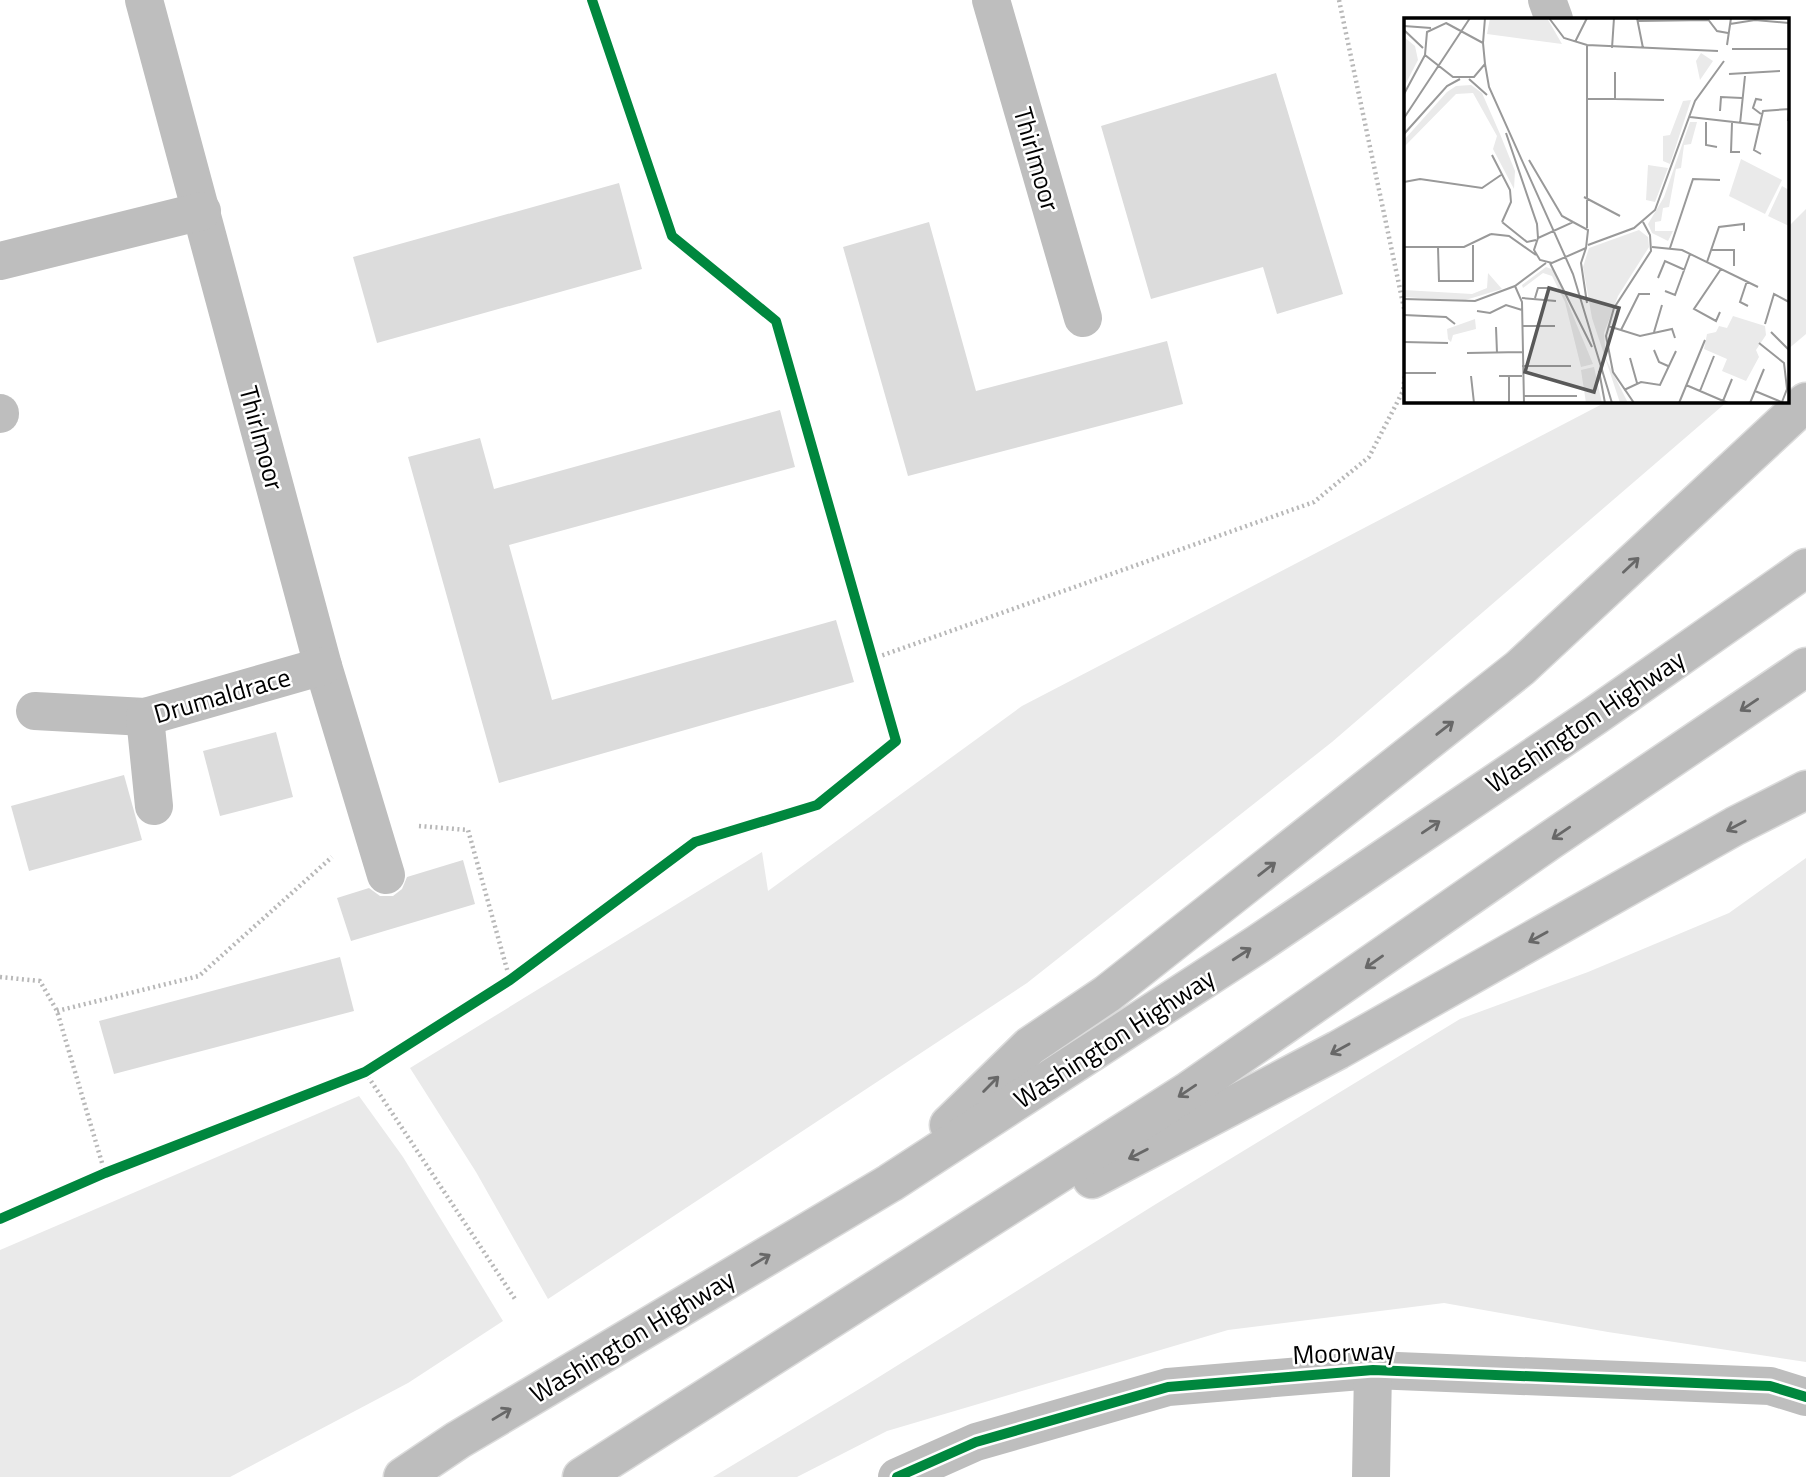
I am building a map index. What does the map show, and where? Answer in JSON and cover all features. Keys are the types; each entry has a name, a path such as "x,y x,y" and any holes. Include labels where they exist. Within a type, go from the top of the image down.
{"main road":[{"path":"890,1183 1030,1046 1107,994 1520,668 1806,402"},
{"name":"Washington Highway","path":"403,1477 458,1440 890,1183 1258,944 1596,715 1806,568"},
{"path":"582,1477 1186,1092 1806,667"},
{"path":"859,1300 1338,1050 1735,826 1806,790"},
{"path":"384,1477 458,1440"}],"street":[{"name":"Thirlmoor","path":"144,0 323,666 386,875"},
{"name":"Thirlmoor","path":"991,0 1083,318"},
{"path":"1547,0 1554,18"},
{"path":"0,261 202,211"},
{"name":"Drumaldrace","path":"35,711 145,717 323,666"},
{"path":"145,717 154,806"},
{"path":"1371,1477 1373,1370"},
{"name":"Moorway","path":"897,1477 976,1442 1168,1387 1373,1370 1770,1386 1806,1397"}],"path":[{"path":"1339,0 1404,308"},
{"path":"869,646 874,665 1314,502 1369,457 1403,391 1404,382"},
{"path":"57,1011 199,976 371,822 468,830 510,980"},
{"path":"499,987 521,971"},
{"path":"0,978 40,981 57,1011 105,1173"},
{"path":"352,1077 377,1065"},
{"path":"365,1072 515,1299"},
{"path":"93,1178 118,1168"}],"shaded area":[{"path":"1806,209 1806,334 1788,349 1788,227"},
{"path":"1606,402 1727,402 1332,742 1027,983 548,1299 476,1172 410,1068 762,852 768,891 1022,706"},
{"path":"1806,858 1806,1362 1608,1332 1444,1303 1228,1330 887,1431 797,1477 713,1477 1460,1019 1588,972 1729,913"},
{"path":"359,1096 403,1157 503,1321 408,1383 230,1477 0,1477 0,1250"}],"building":[{"path":"1276,73 1343,294 1277,314 1263,267 1151,299 1101,126"},
{"path":"619,183 642,269 377,343 353,257"},
{"path":"929,222 976,391 1167,341 1183,404 908,476 843,247"},
{"path":"780,410 795,467 509,545 552,700 836,620 854,682 499,783 408,457 480,438 494,489"},
{"path":"276,732 293,797 220,816 203,751"},
{"path":"124,775 142,840 29,871 11,806"},
{"path":"463,860 475,904 351,941 337,898 369,888 380,896 393,896 402,889 407,877"},
{"path":"340,957 354,1011 114,1074 99,1021"}],"cycle path":[{"path":"0,1219 105,1173 365,1072 510,980 695,842 817,805 896,741 776,321 672,236 592,0"},
{"path":"897,1477 976,1442 1168,1387 1373,1370 1770,1386 1806,1397"}]}
